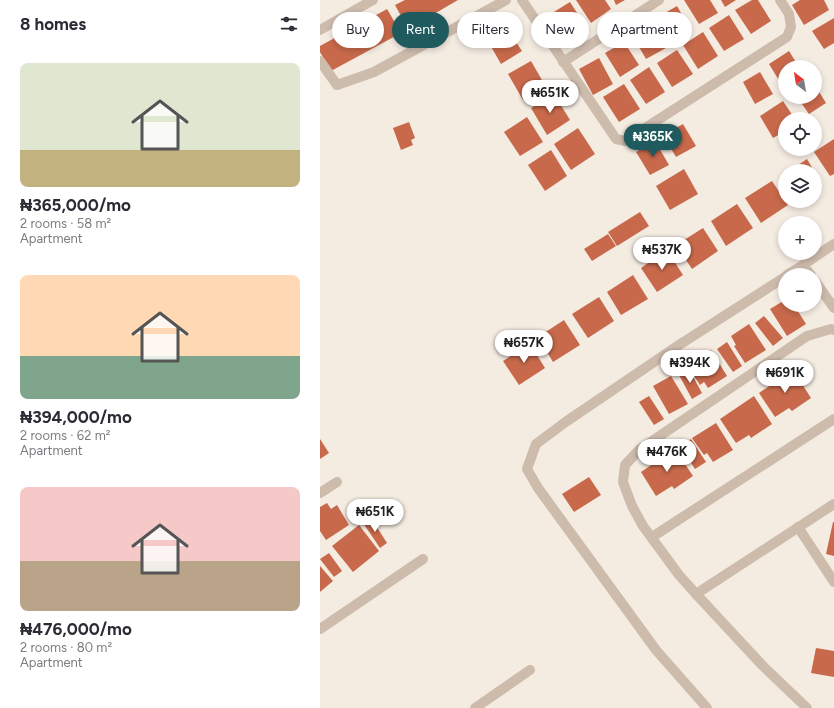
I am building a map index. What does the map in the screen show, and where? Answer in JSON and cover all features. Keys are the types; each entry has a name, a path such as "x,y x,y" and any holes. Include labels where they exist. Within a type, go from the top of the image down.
{"street":[{"path":"320,30 373,0"},
{"path":"320,61 337,85 374,72 506,0"},
{"path":"522,0 616,139 625,142 786,37 791,27 789,14 780,0"},
{"path":"564,62 659,0"},
{"path":"798,268 834,244"},
{"path":"707,708 656,650 538,488 527,469 536,444 567,421 679,345 778,281"},
{"path":"822,291 834,308"},
{"path":"807,708 763,666 679,574 643,526 632,506 623,482 625,465 639,450 807,336 831,329 834,330"},
{"path":"652,537 834,419"},
{"path":"320,493 337,482"},
{"path":"696,594 834,504"},
{"path":"798,528 834,582"},
{"path":"320,629 423,559"},
{"path":"475,708 530,670"}],"building":[{"path":"405,0 458,0 437,12 399,12 395,5"},
{"path":"576,0 605,0 611,9 607,12 597,12 597,19 591,23 589,20 589,12 584,12"},
{"path":"614,0 625,0 616,5"},
{"path":"684,0 710,0 718,13 699,24"},
{"path":"721,0 736,0 725,7"},
{"path":"752,0 758,0 771,21 751,34 735,10"},
{"path":"800,0 824,0 829,10 804,25 792,5"},
{"path":"570,2 576,12 554,12"},
{"path":"677,6 680,12 667,12"},
{"path":"387,9 392,18 392,38 384,42 384,12 382,12"},
{"path":"729,15 744,39 724,51 709,28"},
{"path":"834,18 834,43 824,49 812,31"},
{"path":"703,32 718,56 698,69 685,48 692,48 692,39"},
{"path":"332,39 332,48 373,48 331,71 320,52 320,46"},
{"path":"492,48 520,48 522,51 501,64"},
{"path":"614,48 628,48 639,65 620,77 605,53"},
{"path":"640,48 666,48 646,59"},
{"path":"677,50 693,74 672,87 657,63"},
{"path":"789,51 795,60 778,60 778,79 769,64"},
{"path":"599,58 613,84 593,95 579,69"},
{"path":"531,61 546,87 523,100 508,74"},
{"path":"649,67 665,92 646,104 630,80"},
{"path":"760,72 773,94 755,104 743,82"},
{"path":"624,84 640,109 619,122 603,97"},
{"path":"554,94 570,120 547,135 531,108"},
{"path":"822,96 826,103 812,112 808,112 802,104 822,104"},
{"path":"778,104 785,104 790,112 778,112 778,135 773,138 760,116"},
{"path":"527,117 543,142 520,156 504,132"},
{"path":"409,122 415,138 411,140 413,145 401,150 393,128"},
{"path":"683,124 696,146 676,157 663,135"},
{"path":"578,128 595,154 571,170 554,144"},
{"path":"834,139 834,174 830,176 817,156 822,156 822,147"},
{"path":"655,141 669,165 650,175 636,152"},
{"path":"551,150 567,176 545,191 528,165"},
{"path":"807,159 810,164 800,164"},
{"path":"684,169 698,194 670,210 656,186"},
{"path":"772,181 778,190 778,208 784,208 761,223 745,198"},
{"path":"737,204 753,228 726,246 711,221"},
{"path":"640,212 649,226 617,246 608,232"},
{"path":"703,228 718,251 692,269 676,245"},
{"path":"608,234 616,246 592,261 584,249"},
{"path":"667,250 683,275 657,292 641,268"},
{"path":"633,275 648,299 621,315 607,292"},
{"path":"599,297 614,321 588,338 572,314"},
{"path":"778,304 778,312 798,312 806,324 787,336 770,309"},
{"path":"764,316 783,338 773,346 755,323"},
{"path":"564,320 580,345 553,362 538,337"},
{"path":"749,324 766,350 745,363 734,346 736,345 731,336"},
{"path":"727,342 742,366 733,372 717,349"},
{"path":"530,344 545,368 519,385 503,361"},
{"path":"711,350 727,376 708,388 704,382 700,385 692,373 696,371 691,363"},
{"path":"689,369 702,393 692,399 679,375"},
{"path":"793,370 811,398 792,411 789,408 775,417 759,393"},
{"path":"671,376 688,404 669,414 653,386"},
{"path":"649,396 664,419 654,425 639,402"},
{"path":"754,396 772,424 751,438 749,435 736,443 720,419"},
{"path":"716,423 733,450 713,462 707,453 704,455 692,438"},
{"path":"320,439 329,453 320,459"},
{"path":"691,439 706,462 695,469 680,446"},
{"path":"675,449 693,476 674,489 672,486 656,496 641,472"},
{"path":"589,477 601,495 574,512 562,494"},
{"path":"327,503 331,509 337,505 349,525 326,540 320,531 320,507"},
{"path":"371,518 387,543 380,548 363,523"},
{"path":"834,522 834,556 826,554"},
{"path":"359,525 379,551 353,572 332,546"},
{"path":"329,553 342,571 334,577 320,559"},
{"path":"320,566 333,581 320,592"},
{"path":"816,648 834,651 834,677 811,673"}]}
